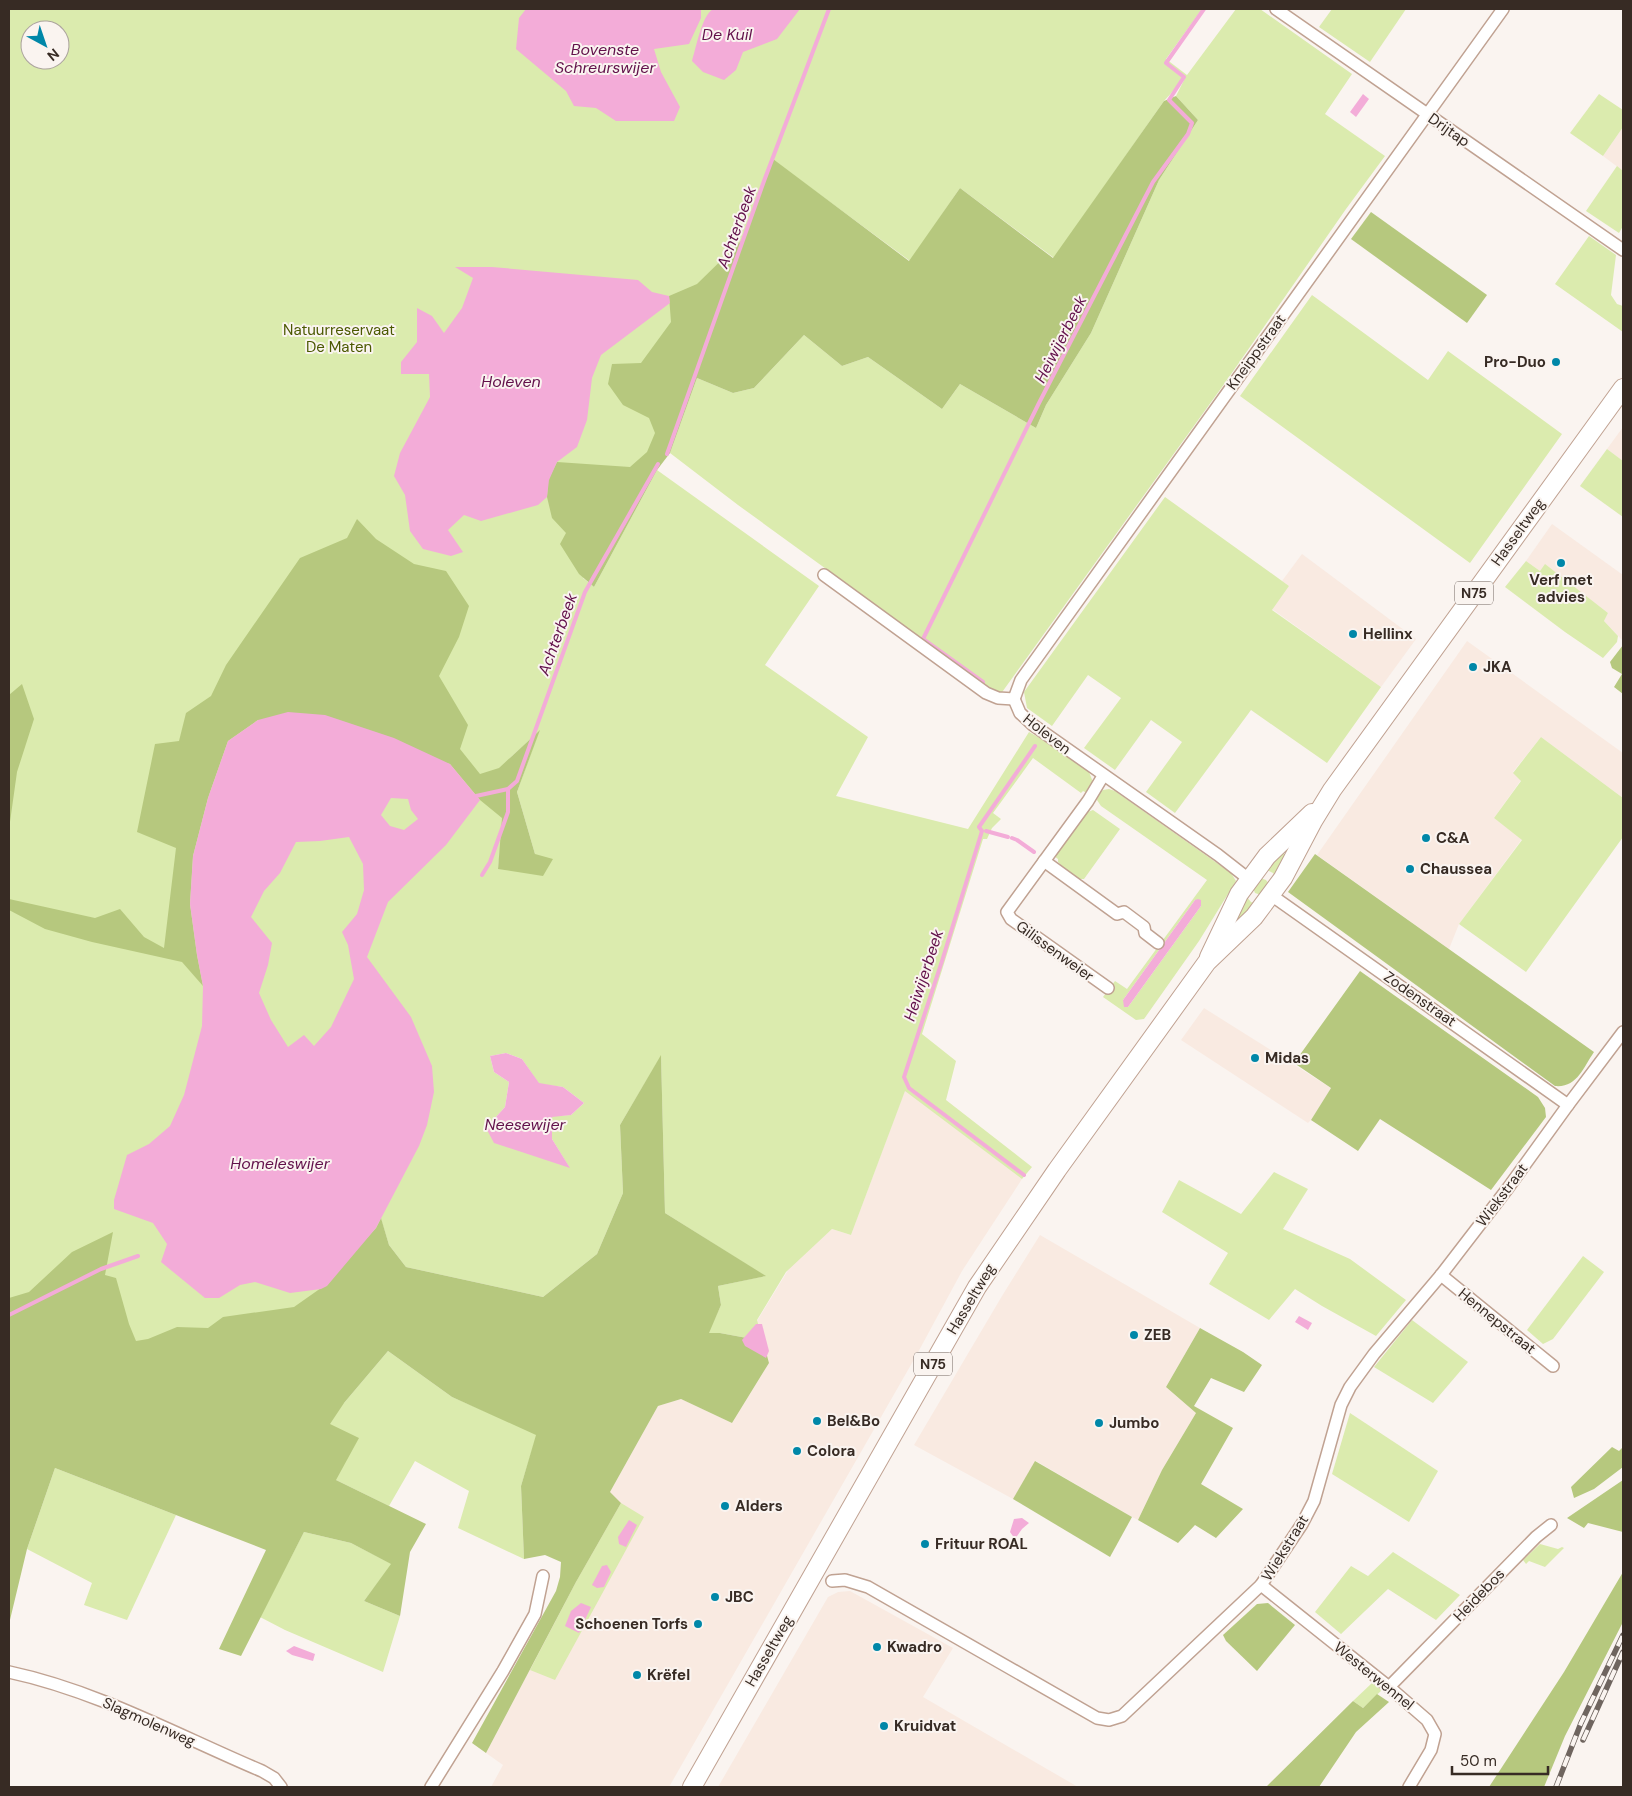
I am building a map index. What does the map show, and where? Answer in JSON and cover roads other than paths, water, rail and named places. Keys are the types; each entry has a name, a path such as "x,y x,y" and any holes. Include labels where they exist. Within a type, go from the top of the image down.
{"main road":[{"name":"Hasseltweg","path":"692,1787 977,1287 1057,1170 1207,962 1254,917 1271,895 1283,878 1310,826 1332,790 1621,389"},
{"name":"Hasseltweg","path":"1207,962 1234,903 1267,856 1309,816 1332,790"},
{"path":"1250,880 1248,889 1254,897 1263,899 1271,895"}],"street":[{"name":"Drijtap","path":"1276,9 1623,250"},
{"name":"Kneippstraat","path":"1014,699 1022,680 1503,9"},
{"name":"Holeven","path":"824,575 986,693 998,698 1014,699 1020,713 1032,725 1250,880"},
{"name":"Gilissenweier","path":"1103,776 1088,801 1008,912 1011,919 1108,988"},
{"path":"1044,861 1117,914 1124,912 1144,926 1145,933 1158,943"},
{"name":"Zodenstraat","path":"1271,895 1568,1105"},
{"name":"Wiekstraat","path":"832,1581 845,1580 868,1587 1097,1718 1109,1720 1122,1716 1261,1585 1302,1524 1314,1501 1341,1405 1350,1387 1374,1354 1441,1275 1508,1188 1623,1032"},
{"name":"Hennepstraat","path":"1441,1275 1553,1366"},
{"name":"Heidebos","path":"1389,1687 1551,1524"},
{"path":"431,1787 503,1671 535,1614 543,1576"},
{"name":"Westerwennel","path":"1261,1585 1389,1687 1427,1720 1434,1734 1431,1750 1409,1787"},
{"name":"Slagmolenweg","path":"9,1672 57,1685 103,1701 262,1771 274,1778 281,1787"}],"water":[{"name":"Bovenste Schreurswijer","path":"526,9 701,9 701,18 689,44 654,49 661,72 680,107 674,121 616,121 596,108 574,106 566,91 516,49 519,18"},
{"name":"De Kuil","path":"713,9 800,9 777,39 743,52 736,70 724,80 703,72 692,61 703,25 709,12"},
{"path":"1363,94 1369,99 1356,117 1350,112"},
{"name":"Holeven","path":"455,267 492,267 638,280 652,292 669,296 670,303 601,355 592,378 587,420 577,447 557,462 549,480 547,497 538,505 481,521 464,515 448,530 463,552 451,556 423,549 410,531 405,495 394,476 400,453 430,397 429,374 401,374 401,362 417,342 417,308 432,316 444,333 462,308 473,278"},
{"name":"Homeleswijer","path":"288,712 325,715 394,738 450,764 480,800 446,845 388,902 367,957 411,1017 432,1066 434,1092 427,1125 419,1146 376,1228 327,1286 321,1289 290,1293 255,1282 240,1285 219,1298 205,1298 161,1262 167,1244 153,1223 114,1209 114,1200 127,1155 149,1144 170,1126 184,1095 202,1026 203,986 190,904 193,856 208,798 228,741 258,720","holes":["391,798 408,799 411,810 418,819 404,830 390,826 381,815","349,837 363,864 364,890 357,914 342,932 348,945 354,979 331,1027 314,1046 304,1035 288,1047 271,1020 259,993 268,965 272,943 251,917 264,891 280,873 296,842"]},
{"path":"1195,900 1201,900 1201,906 1128,1007 1124,1007 1123,1000"},
{"name":"Neesewijer","path":"506,1053 522,1059 539,1083 563,1087 584,1103 571,1115 552,1117 552,1139 570,1168 494,1143 486,1128 505,1107 509,1082 494,1072 490,1056"},
{"path":"1299,1316 1312,1323 1308,1330 1295,1322"},
{"path":"756,1324 762,1324 769,1351 766,1358 745,1346 742,1340"},
{"path":"1022,1518 1029,1523 1015,1539 1010,1532 1014,1519"},
{"path":"629,1520 637,1525 626,1547 619,1544 618,1537"},
{"path":"607,1565 611,1572 604,1587 597,1588 592,1585 602,1566"},
{"path":"581,1603 591,1607 579,1633 565,1626 571,1611"},
{"path":"294,1646 315,1654 313,1661 292,1655 286,1651"}],"waterway":[{"name":"Achterbeek","path":"667,454 764,181 829,9"},
{"name":"Heiwijerbeek","path":"983,682 923,639 1039,403 1153,182 1188,134 1192,123 1169,100 1184,77 1166,63 1204,9"},
{"name":"Achterbeek","path":"476,796 508,789 517,781 585,592 658,464"},
{"name":"Heiwijerbeek","path":"1024,1175 909,1088 904,1077 982,831 979,827 1035,746"},
{"path":"482,875 490,862 508,812 508,789"},
{"path":"986,831 1008,837"},
{"path":"1012,838 1034,852"},
{"path":"9,1315 101,1269 138,1256"}],"railway":[{"path":"1556,1787 1581,1723 1623,1635"},
{"path":"1583,1740 1623,1652"}],"place":[{"name":"Pro-Duo","path":"1556,362"},
{"name":"Verf met advies","path":"1561,563"},
{"name":"Hellinx","path":"1353,634"},
{"name":"JKA","path":"1473,667"},
{"name":"C&A","path":"1426,838"},
{"name":"Chaussea","path":"1410,869"},
{"name":"Midas","path":"1255,1058"},
{"name":"ZEB","path":"1134,1335"},
{"name":"Bel&Bo","path":"817,1421"},
{"name":"Jumbo","path":"1099,1423"},
{"name":"Colora","path":"797,1451"},
{"name":"Alders","path":"725,1506"},
{"name":"Frituur ROAL","path":"925,1544"},
{"name":"JBC","path":"715,1597"},
{"name":"Schoenen Torfs","path":"698,1624"},
{"name":"Kwadro","path":"877,1647"},
{"name":"Krëfel","path":"637,1675"},
{"name":"Kruidvat","path":"884,1726"}],"park label":[{"name":"Natuurreservaat De Maten","path":"339,338"}]}
